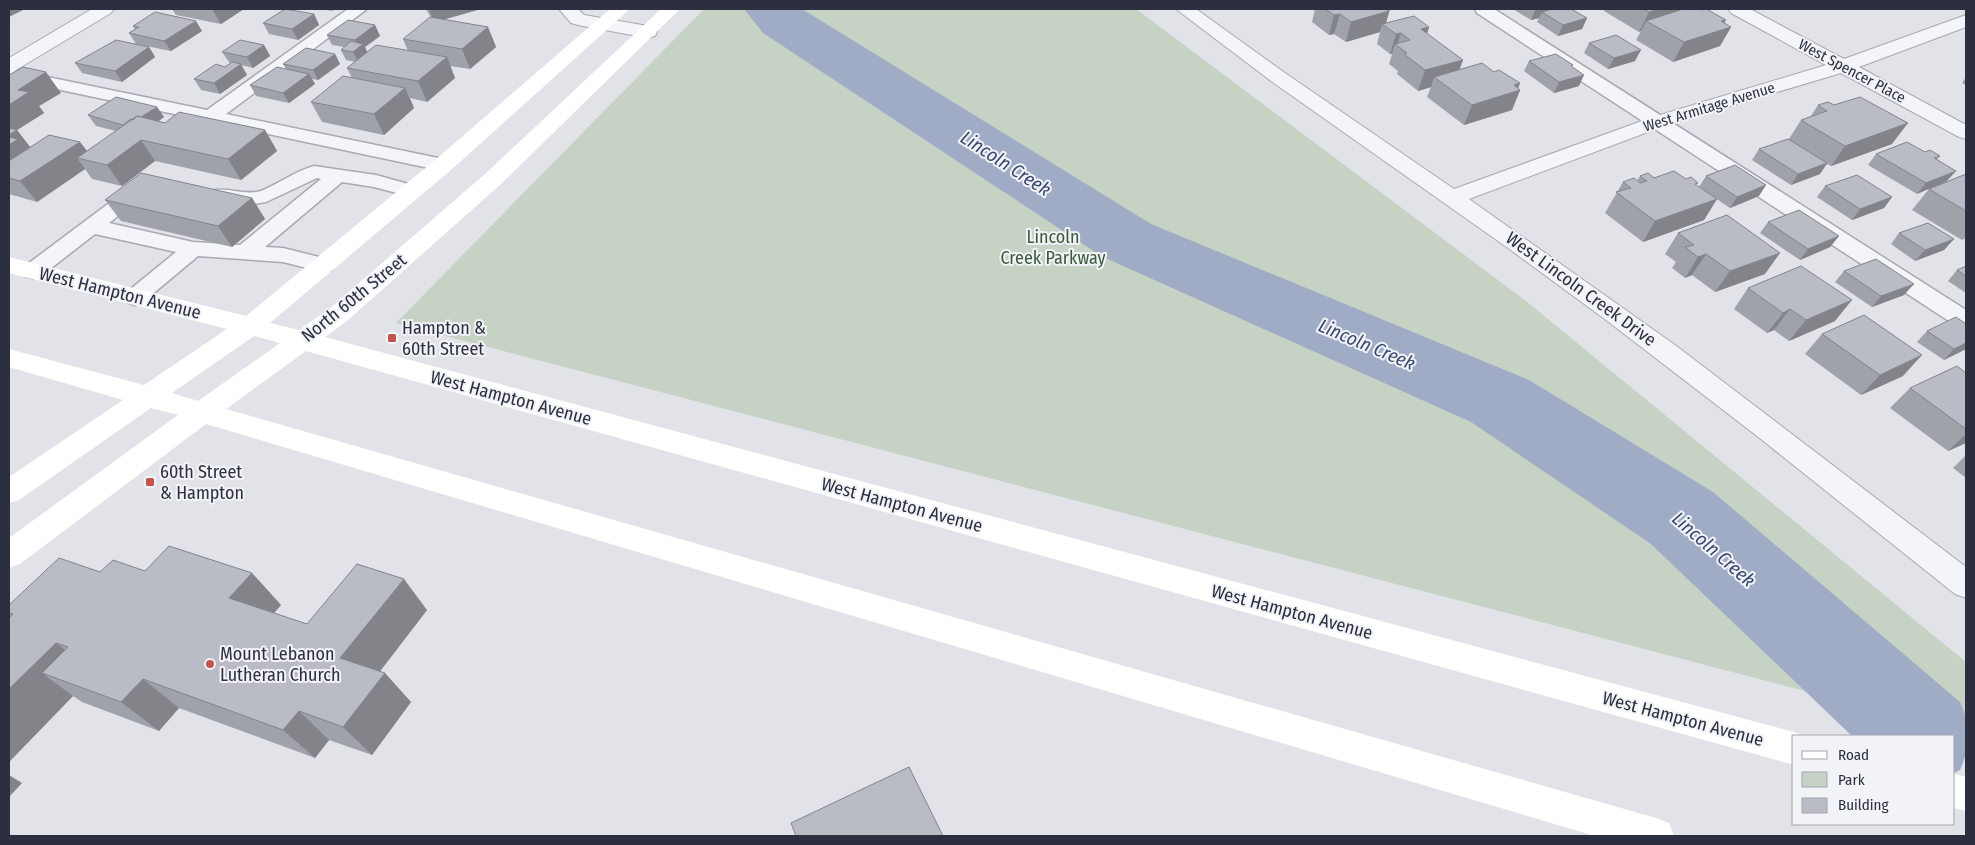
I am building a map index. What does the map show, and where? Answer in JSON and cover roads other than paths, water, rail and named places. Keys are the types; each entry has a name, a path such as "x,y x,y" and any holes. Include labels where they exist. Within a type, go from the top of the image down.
{"main road":[{"path":"9,492 250,326 443,165 621,9"},
{"name":"North 60th Street","path":"9,555 201,413 338,315 493,179 671,9"},
{"name":"West Hampton Avenue","path":"9,265 250,326 1792,748"},
{"path":"9,358 146,396 1656,836"}],"street":[{"path":"9,66 105,9"},
{"path":"568,9 578,19 648,32"},
{"name":"West Lincoln Creek Drive","path":"1184,9 1252,60 1453,197 1682,361 1966,585"},
{"name":"West Spencer Place","path":"1737,9 1966,133"},
{"name":"West Armitage Avenue","path":"1453,197 1657,122 1843,66 1966,21"}],"lane":[{"path":"211,116 359,9"},
{"path":"1483,9 1966,321"},
{"path":"9,74 443,165"},
{"path":"196,190 243,200 266,196 314,172 376,181 412,191"},
{"path":"244,253 338,175"},
{"path":"33,271 141,188 159,182"},
{"path":"90,226 193,250 283,255 323,265"},
{"path":"135,297 193,250"}],"waterway":[{"name":"Lincoln Creek","path":"771,9 783,21 1126,240 1500,401 1682,518 1923,735"}],"place":[{"name":"Hampton & 60th Street","path":"392,338"},
{"name":"60th Street & Hampton","path":"150,482"},
{"name":"Mount Lebanon Lutheran Church","path":"210,664"}],"park label":[{"name":"Lincoln Creek Parkway","path":"1053,247"}]}
